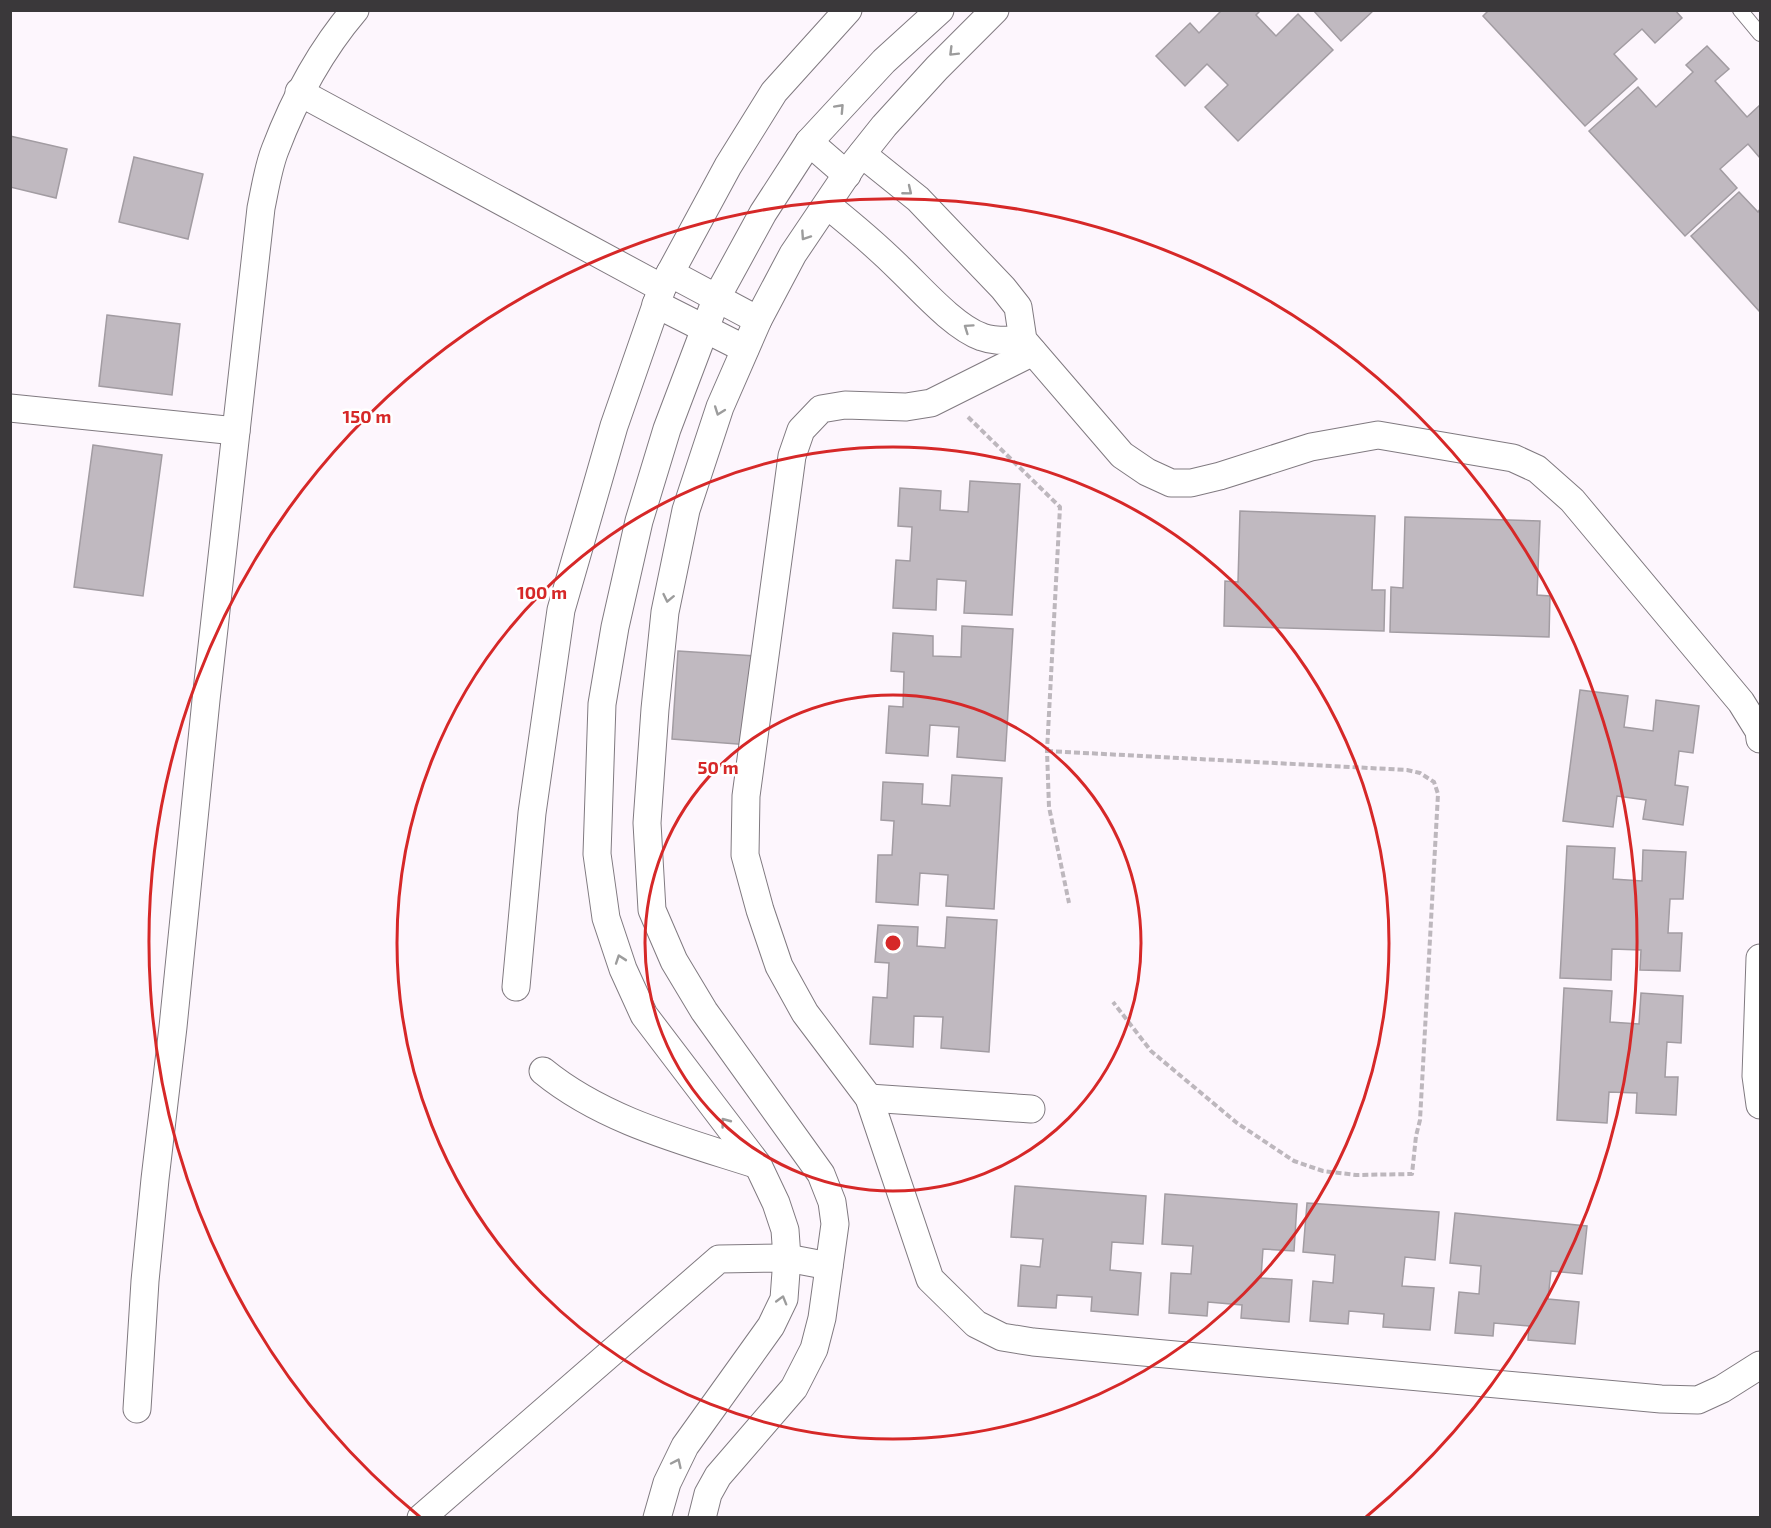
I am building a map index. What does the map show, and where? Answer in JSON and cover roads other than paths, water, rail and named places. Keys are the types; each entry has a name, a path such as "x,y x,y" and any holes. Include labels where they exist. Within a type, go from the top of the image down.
{"street":[{"path":"137,1408 153,1190 173,1027 207,688 261,208 274,152 299,92 355,10"},
{"path":"516,987 532,813 561,610 614,426 662,288 728,166 774,92 848,10"},
{"path":"657,1518 667,1483 685,1446 771,1326 784,1299 787,1258 784,1230 776,1203 758,1165 644,1015 623,969 606,918 597,854 602,704 615,627 639,521 667,429 717,297 763,213 809,142 884,61 940,10"},
{"path":"702,1518 708,1494 718,1476 794,1388 814,1348 822,1318 835,1224 832,1202 821,1174 705,1011 674,961 652,910 647,823 665,612 686,510 720,407 758,320 793,254 884,126 937,68 995,10"},
{"path":"299,92 662,288 705,328 745,349"},
{"path":"809,142 847,176"},
{"path":"862,154 918,199 1003,288 1018,307 1028,346 1122,455 1147,472 1171,483 1191,483 1211,479 1311,447 1378,435 1512,458 1537,469 1572,500 1741,702 1759,731 1761,739"},
{"path":"827,205 879,249 926,296 962,325 980,336 1028,346"},
{"path":"662,288 717,297 758,320"},
{"path":"1028,346 931,403 906,407 845,405 821,409 801,430 792,456 746,796 745,855 779,966 805,1013 869,1098 930,1279 976,1324 1002,1337 1057,1344 1661,1399 1698,1400 1722,1389 1761,1365"},
{"path":"10,408 236,431"},
{"path":"1761,958 1756,1076 1761,1105"},
{"path":"543,1071 564,1088 595,1107 666,1135 758,1165"},
{"path":"869,1098 1031,1109"},
{"path":"421,1518 719,1259 787,1258 830,1266"}],"lane":[{"path":"1740,10 1761,34"}]}
